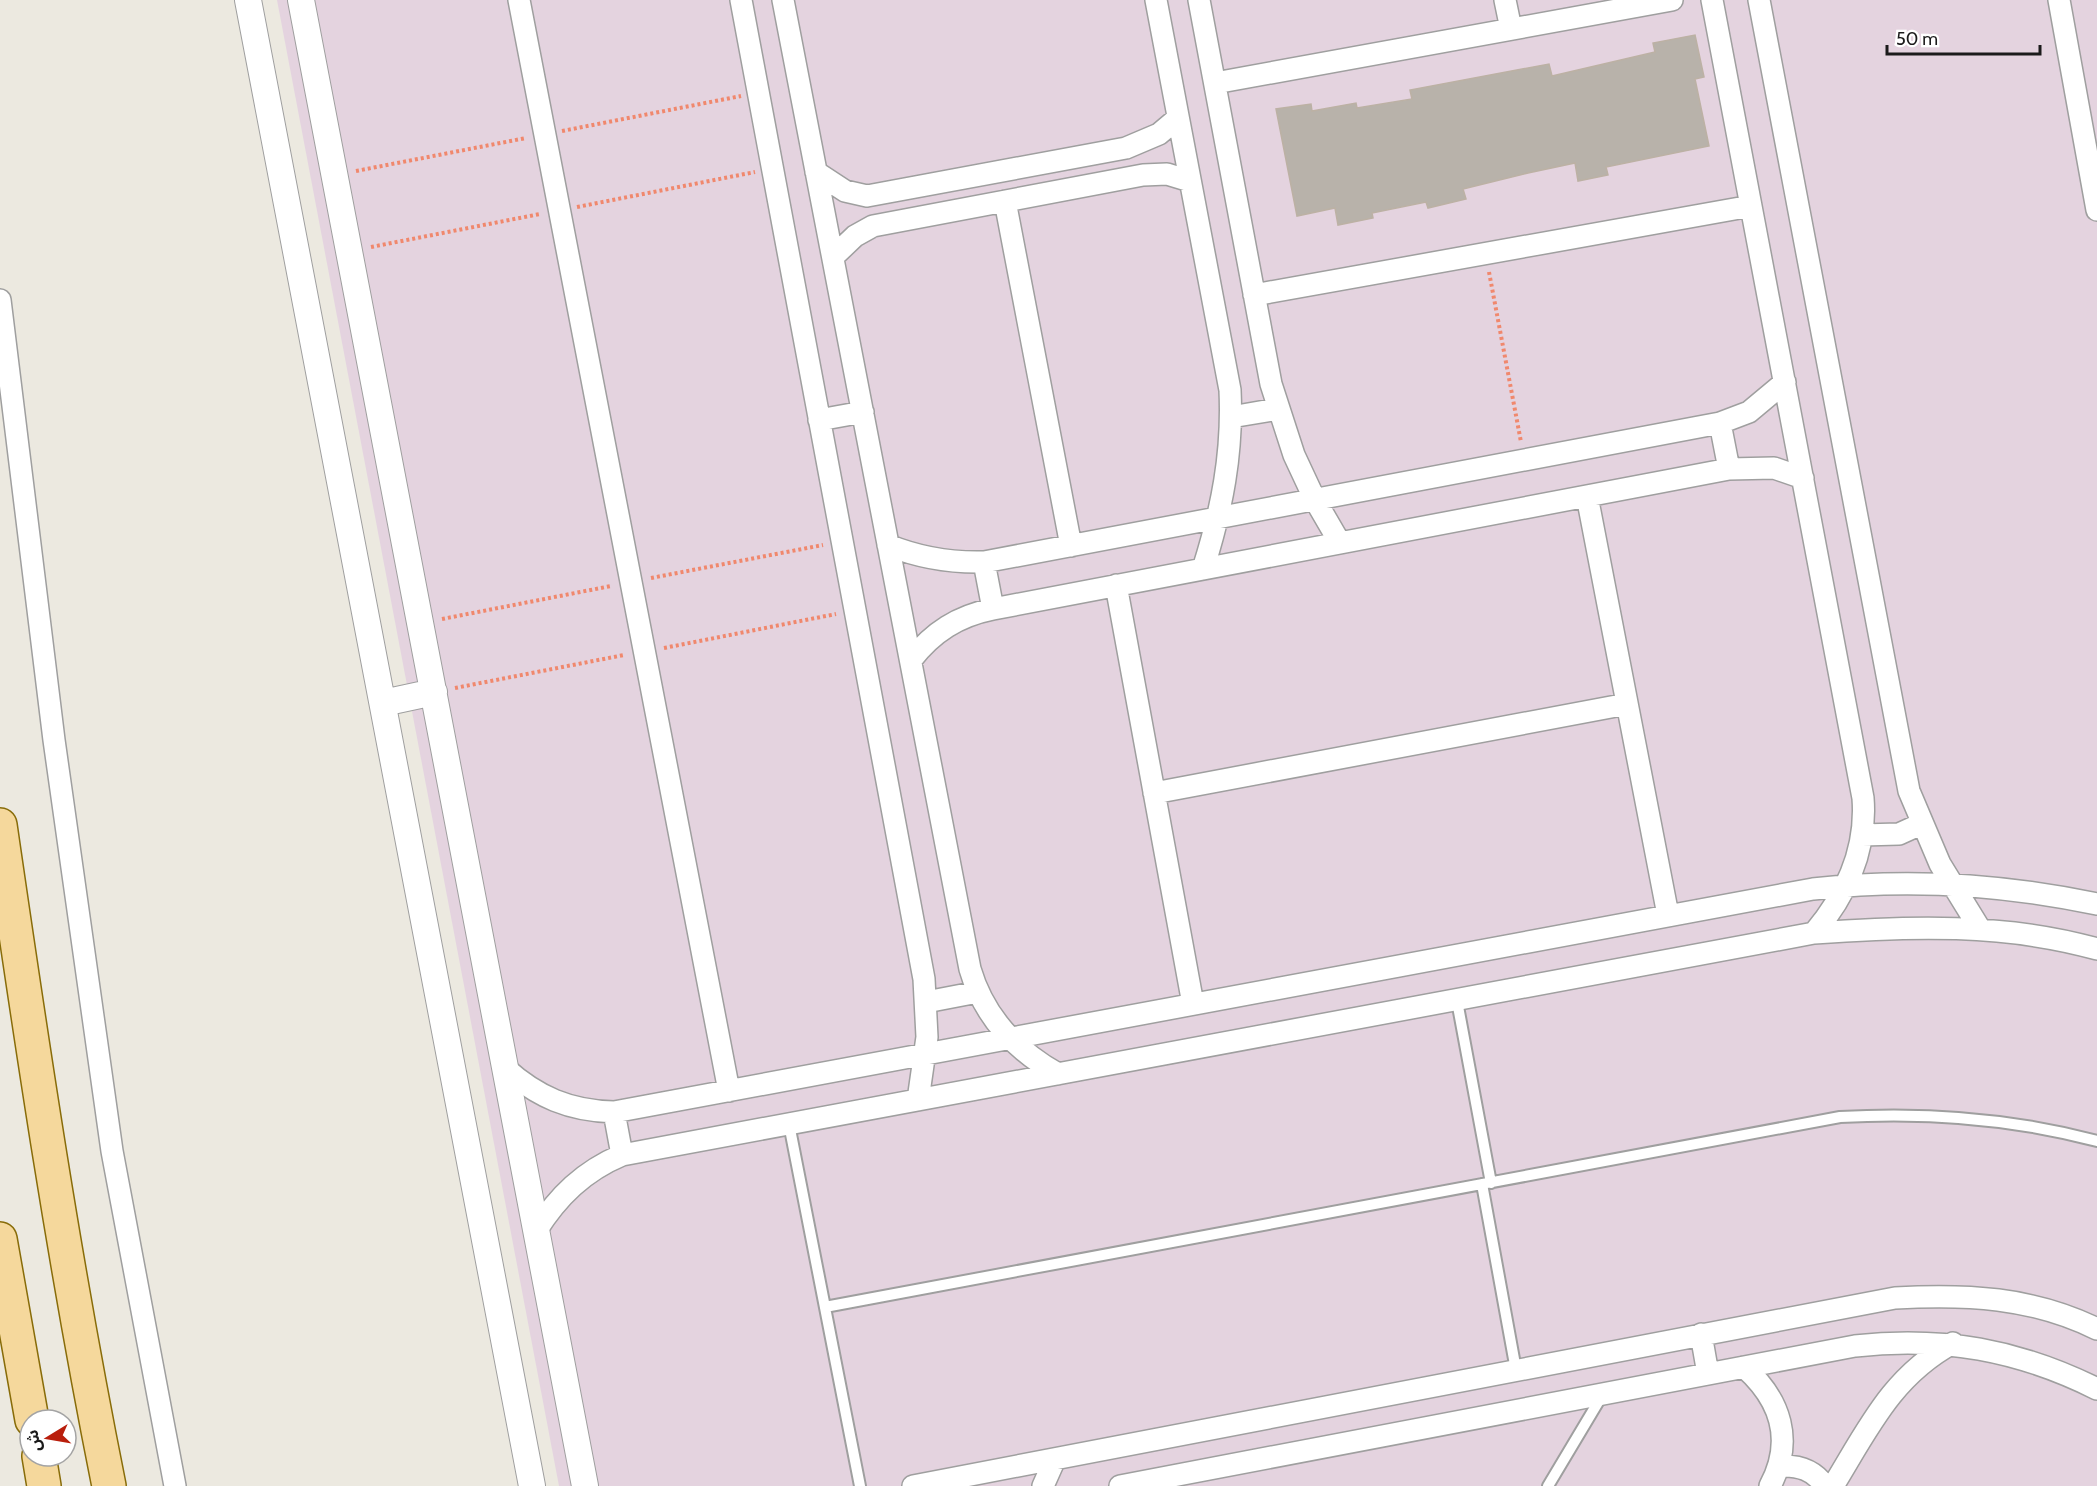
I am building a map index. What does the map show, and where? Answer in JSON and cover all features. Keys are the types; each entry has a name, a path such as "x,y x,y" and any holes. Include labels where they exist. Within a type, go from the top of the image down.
{"main road":[{"path":"0,825 47,1142 85,1365 109,1486"},
{"path":"0,1239 30,1408"},
{"path":"41,1468 45,1486"}],"street":[{"path":"248,0 532,1486"},
{"path":"301,0 585,1486"},
{"path":"519,0 729,1091"},
{"path":"741,0 926,1002 926,1054 918,1101"},
{"path":"783,0 970,969 978,992 996,1024 1023,1053 1058,1074"},
{"path":"1156,0 1230,390 1228,468 1219,518 1203,569"},
{"path":"1199,0 1254,295 1278,409 1294,455 1315,500 1340,543"},
{"path":"1505,0 1511,29"},
{"path":"1215,83 1672,0"},
{"path":"1712,0 1863,798 1862,835 1845,885 1837,903 1814,933"},
{"path":"1759,0 1909,792 1951,884 1980,929"},
{"path":"2060,0 2097,210"},
{"path":"816,172 845,190 867,196 1126,148 1160,134 1178,118"},
{"path":"1126,148 1132,176"},
{"path":"833,257 855,236 873,226 1132,176 1167,174 1190,181"},
{"path":"867,196 873,226"},
{"path":"1005,201 1071,546"},
{"path":"1254,295 1751,206"},
{"path":"0,300 54,740 112,1151 175,1486"},
{"path":"888,545 935,560 984,562 1720,423 1749,412 1785,382"},
{"path":"1231,417 1278,409"},
{"path":"819,420 863,412"},
{"path":"1720,423 1729,469"},
{"path":"910,660 946,626 961,618 993,609 1729,469 1774,468 1803,478"},
{"path":"1587,496 1668,915"},
{"path":"984,562 993,609"},
{"path":"1116,585 1193,1004"},
{"path":"383,703 434,692"},
{"path":"1154,793 1627,704"},
{"path":"1862,835 1899,834 1922,824"},
{"path":"505,1068 537,1093 555,1102 594,1112 614,1112 1668,915 1845,885 1951,884 2008,888 2097,904"},
{"path":"536,1231 555,1203 579,1179 622,1155 1814,933 1926,927 1980,929 2036,936 2097,949"},
{"path":"926,1002 978,992"},
{"path":"614,1112 622,1155"},
{"path":"914,1486 1895,1298 1963,1295 2031,1304 2097,1329"},
{"path":"1701,1334 1708,1374"},
{"path":"1120,1486 1855,1346 1899,1342 1953,1343 2027,1359 2097,1389"},
{"path":"1833,1486 1890,1394 1919,1364 1953,1343"},
{"path":"1744,1367 1762,1386 1776,1411 1781,1429 1780,1466 1770,1486"},
{"path":"1042,1486 1055,1459"},
{"path":"1780,1466 1804,1469 1815,1474 1825,1486"}],"lane":[{"path":"1457,1001 1516,1370"},
{"path":"825,1307 1851,1117 1950,1115 2004,1121 2097,1141"},
{"path":"789,1124 860,1486"},
{"path":"1548,1486 1604,1394"}],"path":[{"path":"1485,254 1524,460"}],"shaded area":[{"path":"277,0 2097,0 2097,1486 559,1486"}],"building":[{"path":"1695,35 1704,77 1695,79 1709,146 1606,167 1608,175 1578,181 1575,163 1528,173 1463,189 1466,199 1428,208 1426,202 1372,213 1373,218 1338,225 1335,208 1297,216 1276,109 1311,104 1312,111 1356,103 1357,108 1412,99 1410,90 1549,64 1552,76 1655,52 1653,43"}]}
